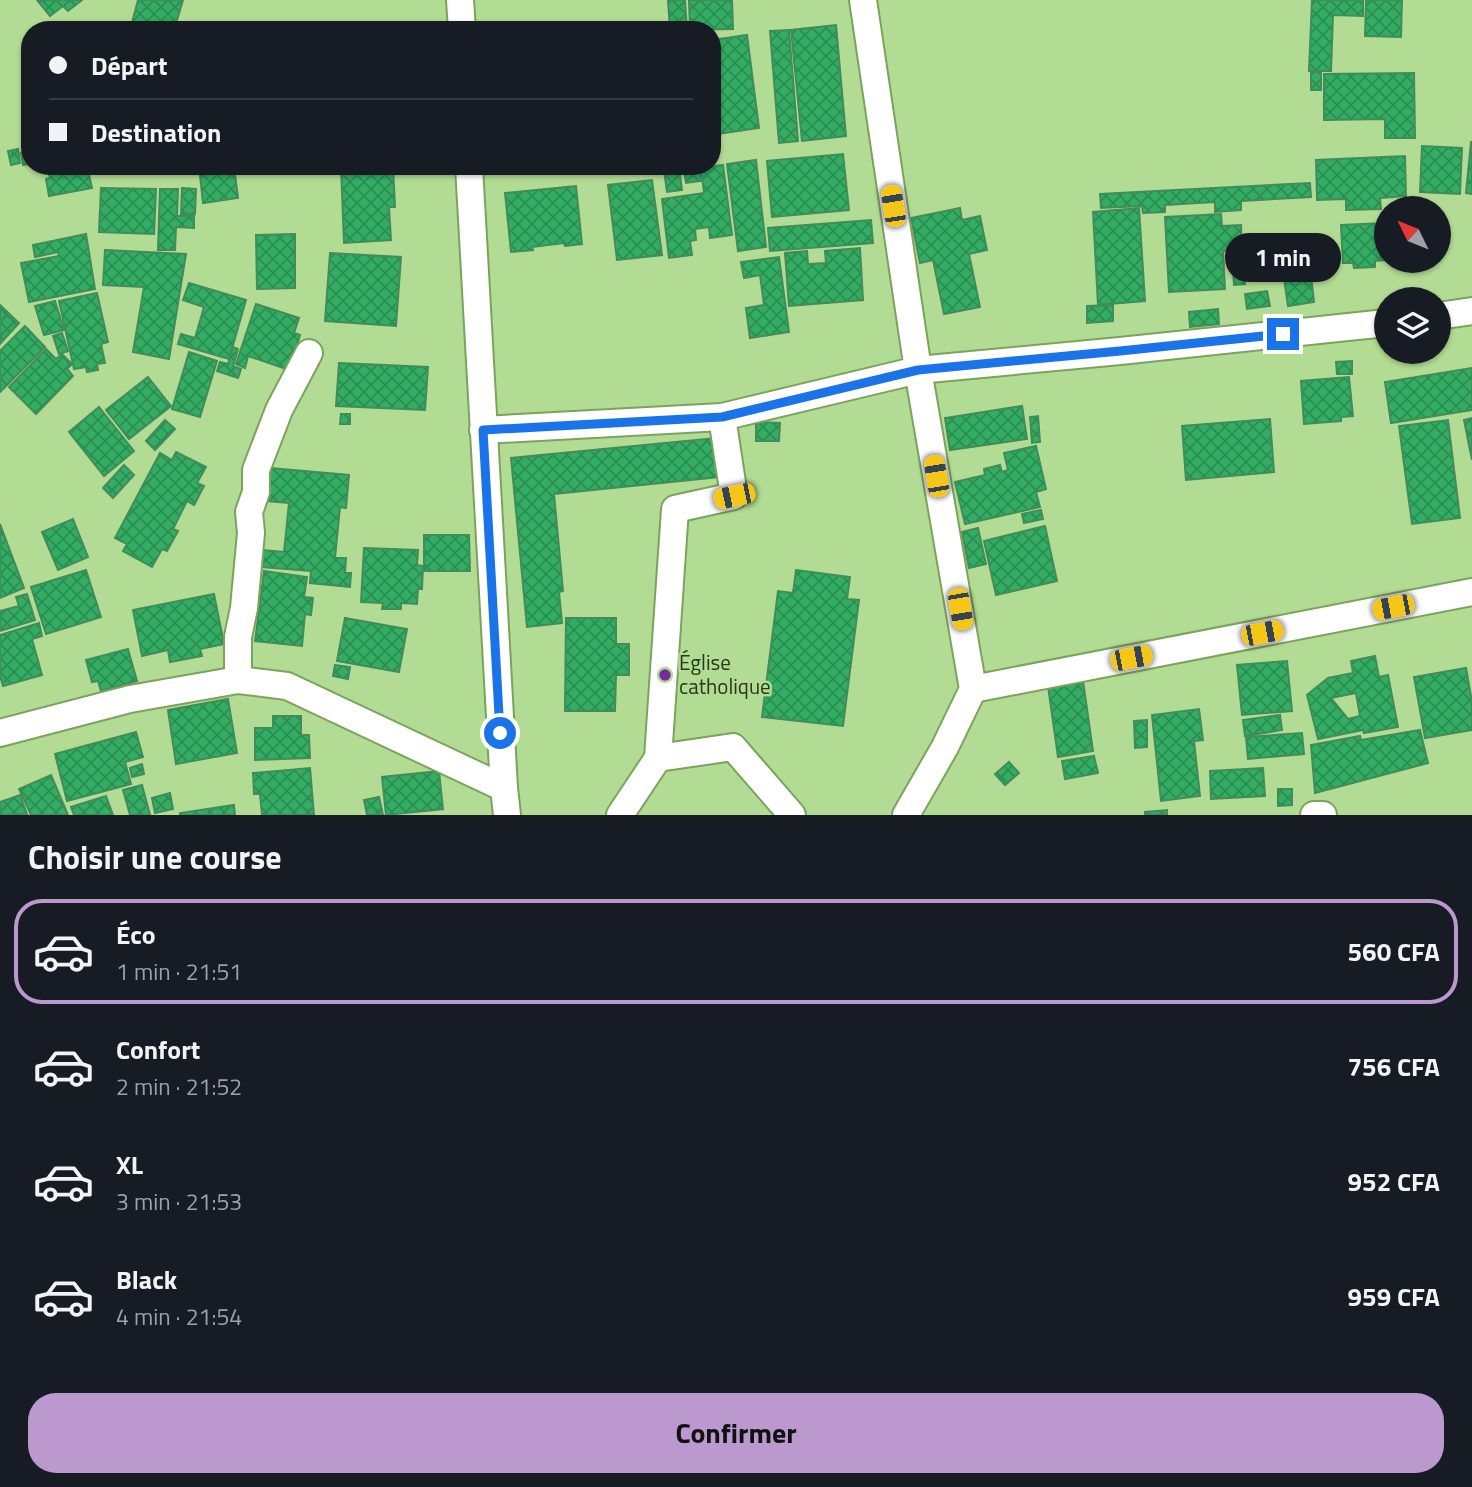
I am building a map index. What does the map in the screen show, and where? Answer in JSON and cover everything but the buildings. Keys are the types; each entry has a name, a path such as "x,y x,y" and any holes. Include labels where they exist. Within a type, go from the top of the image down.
{"street":[{"path":"460,0 461,21"},
{"path":"863,0 918,370 973,689 945,747 906,815"},
{"path":"469,175 507,815"},
{"path":"1451,314 1472,312"},
{"path":"483,430 722,417 918,370 1374,324"},
{"path":"238,680 238,636 244,608 251,533 249,512 256,492 256,470 279,410 309,353"},
{"path":"620,815 658,758 675,509 734,496 722,417"},
{"path":"973,689 1472,592"},
{"path":"0,733 130,699 238,680 287,686 504,788"},
{"path":"658,758 733,747 792,815"},
{"path":"1314,815 1323,815"}],"place":[{"name":"Église catholique","path":"665,675"}],"route":[{"path":"500,733 483,430 722,417 918,370 1283,334"}]}
